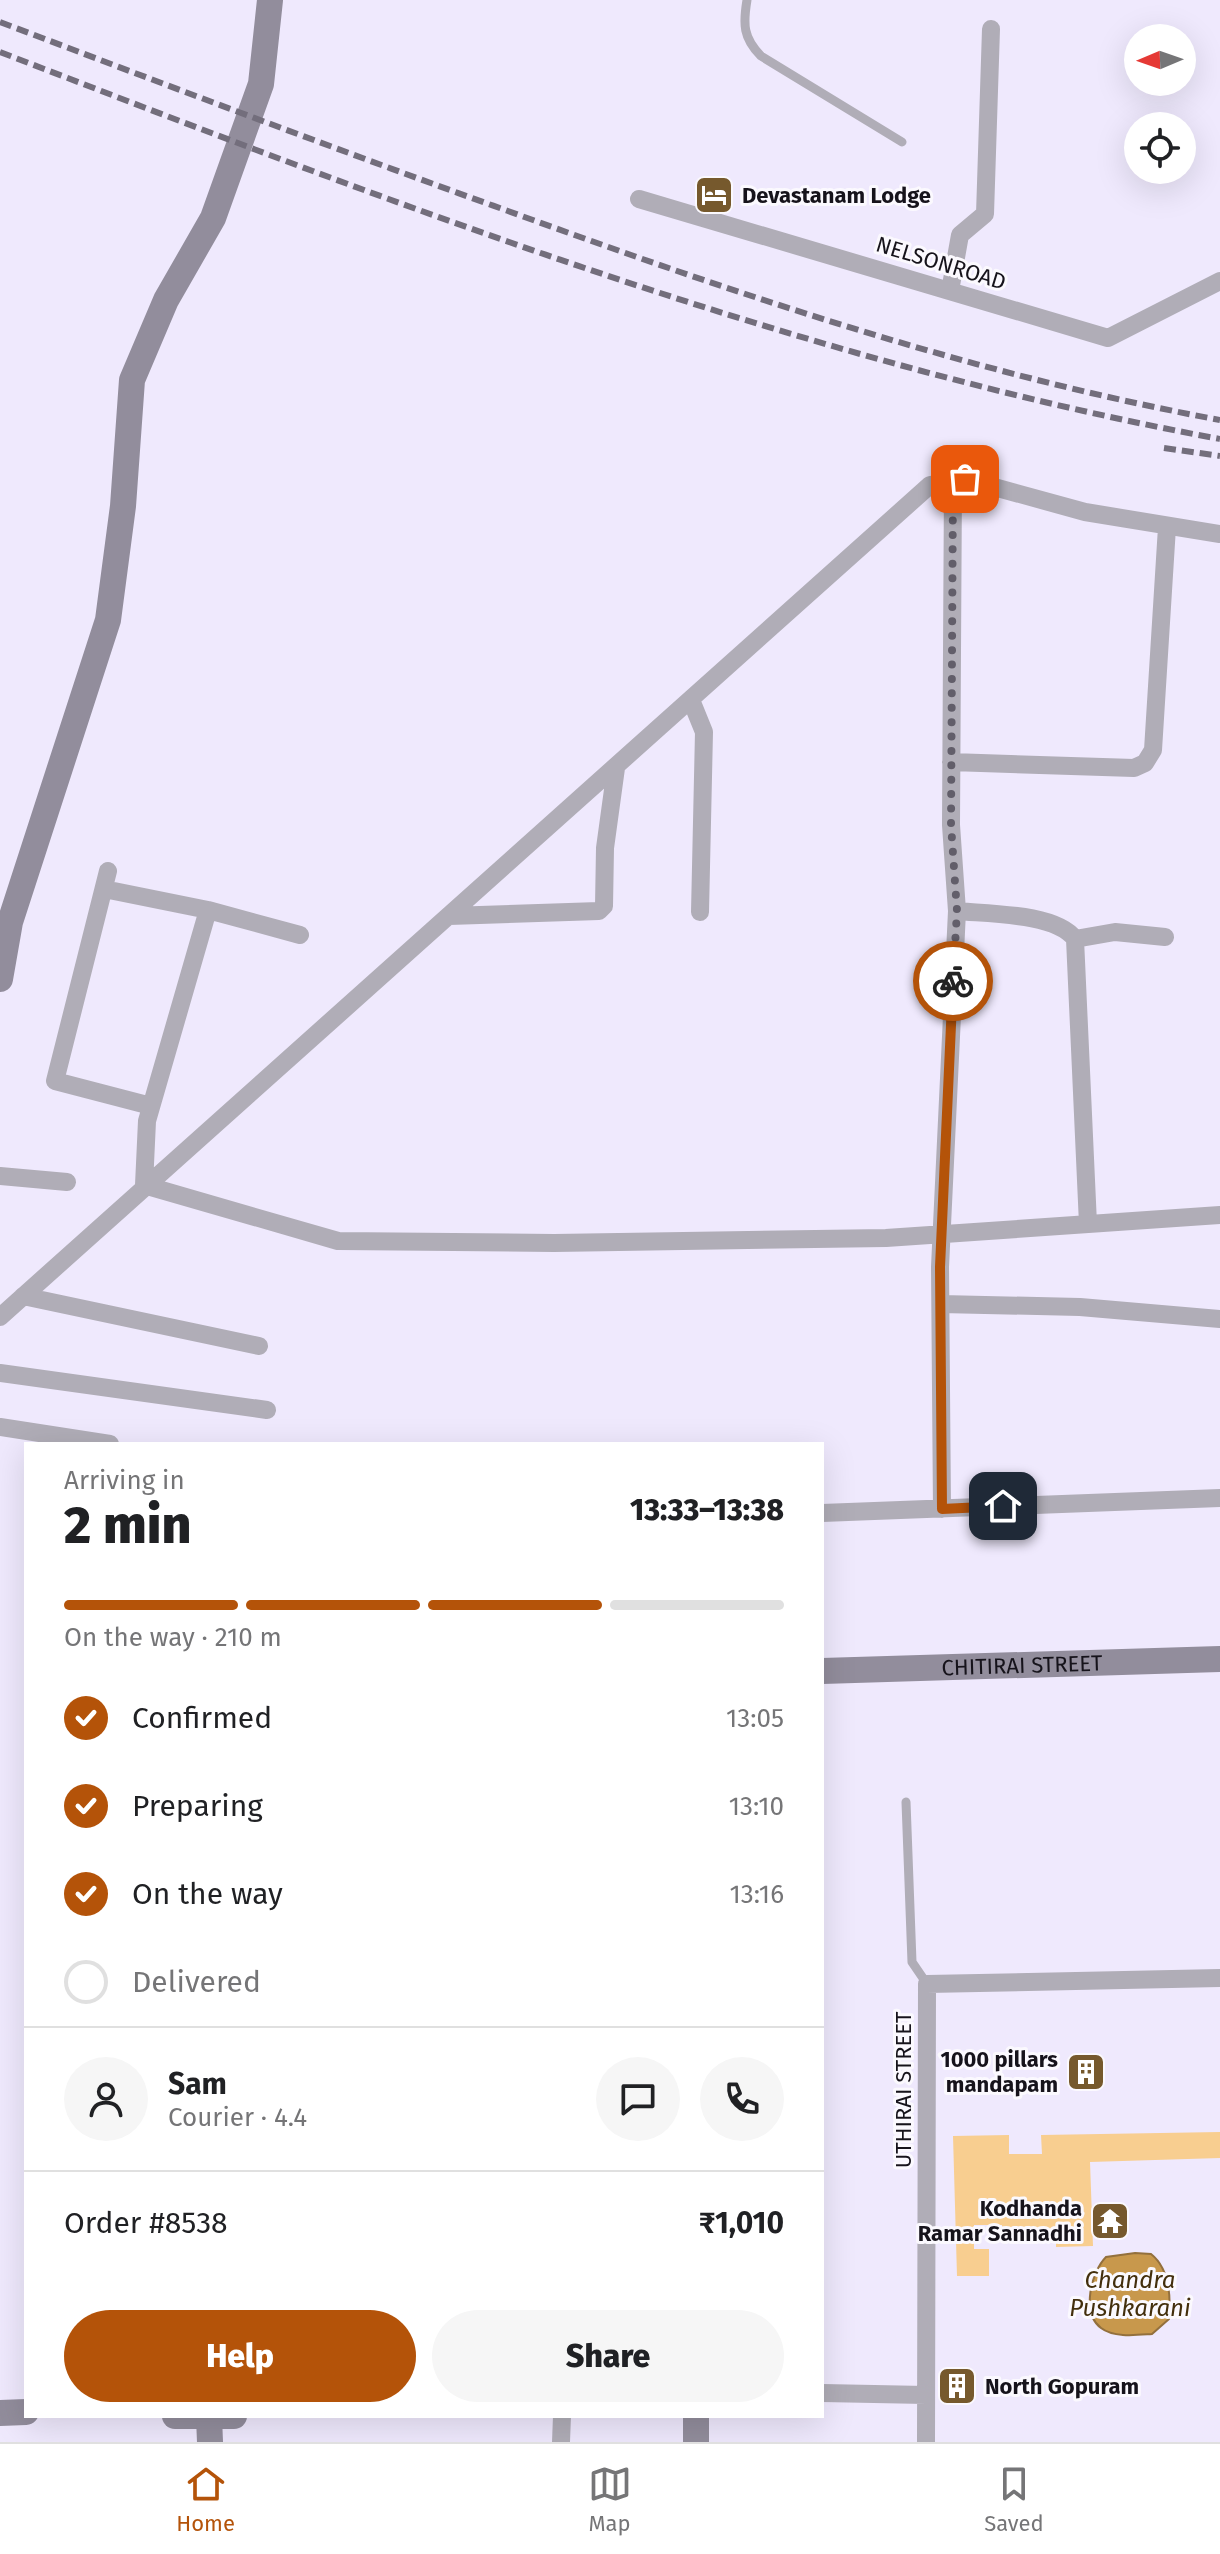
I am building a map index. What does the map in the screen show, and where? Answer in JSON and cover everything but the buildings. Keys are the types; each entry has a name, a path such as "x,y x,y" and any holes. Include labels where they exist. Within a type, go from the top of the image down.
{"main road":[{"path":"0,979 10,922 108,620 123,506 132,380 166,300 213,218 261,84 270,0"},
{"name":"CHITIRAI STREET","path":"824,1671 1220,1659"},
{"path":"0,2413 24,2412"},
{"path":"185,2418 218,2425"},
{"path":"696,2418 696,2442"}],"street":[{"path":"950,291 960,235 985,214 991,29"},
{"name":"NELSONROAD","path":"639,199 1108,338 1220,281"},
{"path":"0,1317 930,485 965,479 1085,512 1220,534"},
{"path":"942,1509 941,1234 957,911 951,762 953,481"},
{"path":"951,762 1134,768 1149,758 1167,527"},
{"path":"691,700 704,732 700,912"},
{"path":"449,916 599,911 604,906 605,848 616,768"},
{"path":"151,1106 55,1081 106,880 300,935"},
{"path":"144,1185 151,1106 208,910"},
{"path":"957,911 1051,922 1066,928 1075,939 1088,1224"},
{"path":"1075,939 1115,932 1165,937"},
{"path":"0,1176 67,1182"},
{"path":"144,1185 338,1241 554,1243 941,1234 1220,1215"},
{"path":"23,1296 259,1346"},
{"path":"941,1304 1080,1307 1220,1319"},
{"path":"0,1373 267,1410"},
{"path":"0,1427 97,1442"},
{"path":"824,1513 1220,1498"},
{"name":"UTHIRAI STREET","path":"926,2442 927,1984 1220,1978"},
{"path":"824,2393 926,2395"},
{"path":"561,2442 562,2418"}],"lane":[{"path":"747,0 743,28 749,44 761,56 902,142"},
{"path":"906,1802 912,1962 927,1984"}],"shaded area":[{"path":"1220,2132 1220,2158 1090,2162 1093,2246 1056,2247 1056,2238 1002,2238 1002,2225 974,2225 974,2249 989,2249 989,2276 957,2276 953,2136 1009,2135 1009,2154 1042,2154 1041,2135"}],"water":[{"name":"Chandra Pushkarani","path":"1151,2254 1162,2267 1169,2292 1169,2319 1152,2334 1112,2333 1095,2321 1091,2313 1090,2292 1096,2272 1106,2257"}],"railway":[{"path":"0,22 444,188 772,303 949,357 1129,402 1220,420"},
{"path":"0,52 449,221 754,323 909,367 1064,406 1220,439"},
{"path":"1164,448 1220,456"}],"way so far":[{"path":"953,981 957,911 951,825 953,481 965,479"}],"place":[{"name":"Devastanam Lodge","path":"714,195"},
{"name":"1000 pillars mandapam","path":"1086,2072"},
{"name":"Kodhanda Ramar Sannadhi","path":"1110,2221"},
{"name":"North Gopuram","path":"957,2386"}],"route":[{"path":"953,981 940,1267 942,1509 1003,1506"}]}
